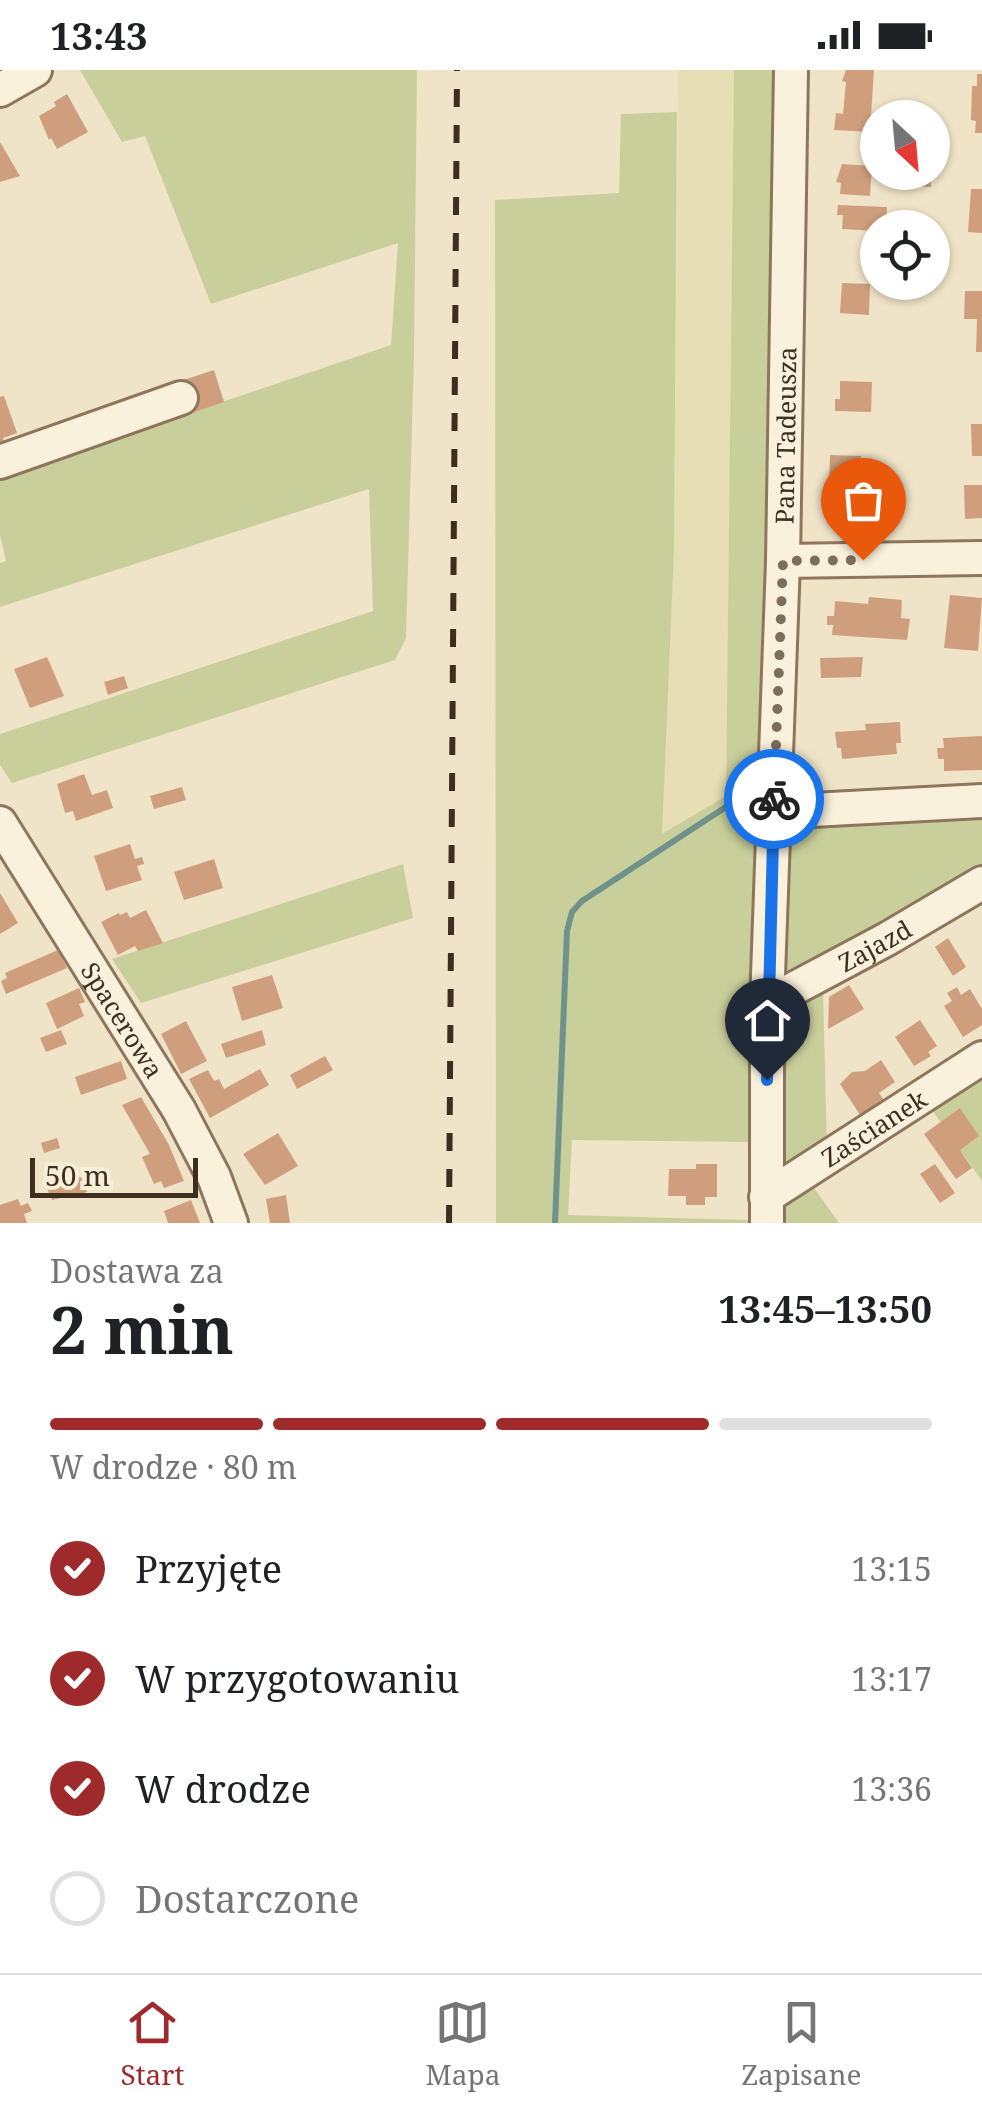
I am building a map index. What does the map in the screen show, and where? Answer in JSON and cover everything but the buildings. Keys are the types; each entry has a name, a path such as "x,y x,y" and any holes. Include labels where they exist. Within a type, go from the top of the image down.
{"street":[{"path":"0,90 36,70"},
{"name":"Pana Tadeusza","path":"767,1210 767,1003 783,561 791,70"},
{"path":"0,462 180,398"},
{"path":"783,561 982,558"},
{"path":"774,812 982,801"},
{"name":"Spacerowa","path":"0,822 179,1110 214,1177 232,1223"},
{"name":"Zajazd","path":"767,1003 982,883"},
{"name":"Zaścianek","path":"767,1210 982,1058"}],"shaded area":[{"path":"678,70 734,70 726,796 661,835 674,550"}],"green space":[{"path":"80,70 417,70 406,638 395,660 12,783 0,765 0,734 373,611 369,489 0,607 0,563 6,561 0,535 0,477 391,345 398,243 211,304 145,136 122,142"},
{"path":"734,70 777,70 766,772 750,1142 572,1140 568,1215 748,1223 496,1223 495,200 619,193 621,114 677,112 674,550 662,834 726,796"},
{"path":"982,813 982,869 787,979 779,971 784,833 798,823"},
{"path":"403,864 413,918 141,1003 112,959"},
{"path":"823,989 827,1149 782,1175 782,1027 788,1007"},
{"path":"982,1073 982,1181 930,1107"},
{"path":"812,1185 839,1223 779,1223 780,1208"}],"waterway":[{"path":"555,1223 567,931 572,912 582,901 735,801"}],"railway":[{"path":"449,1223 457,70"}],"way so far":[{"path":"774,799 783,561 863,560"}],"route":[{"path":"767,1080 774,799"}]}
